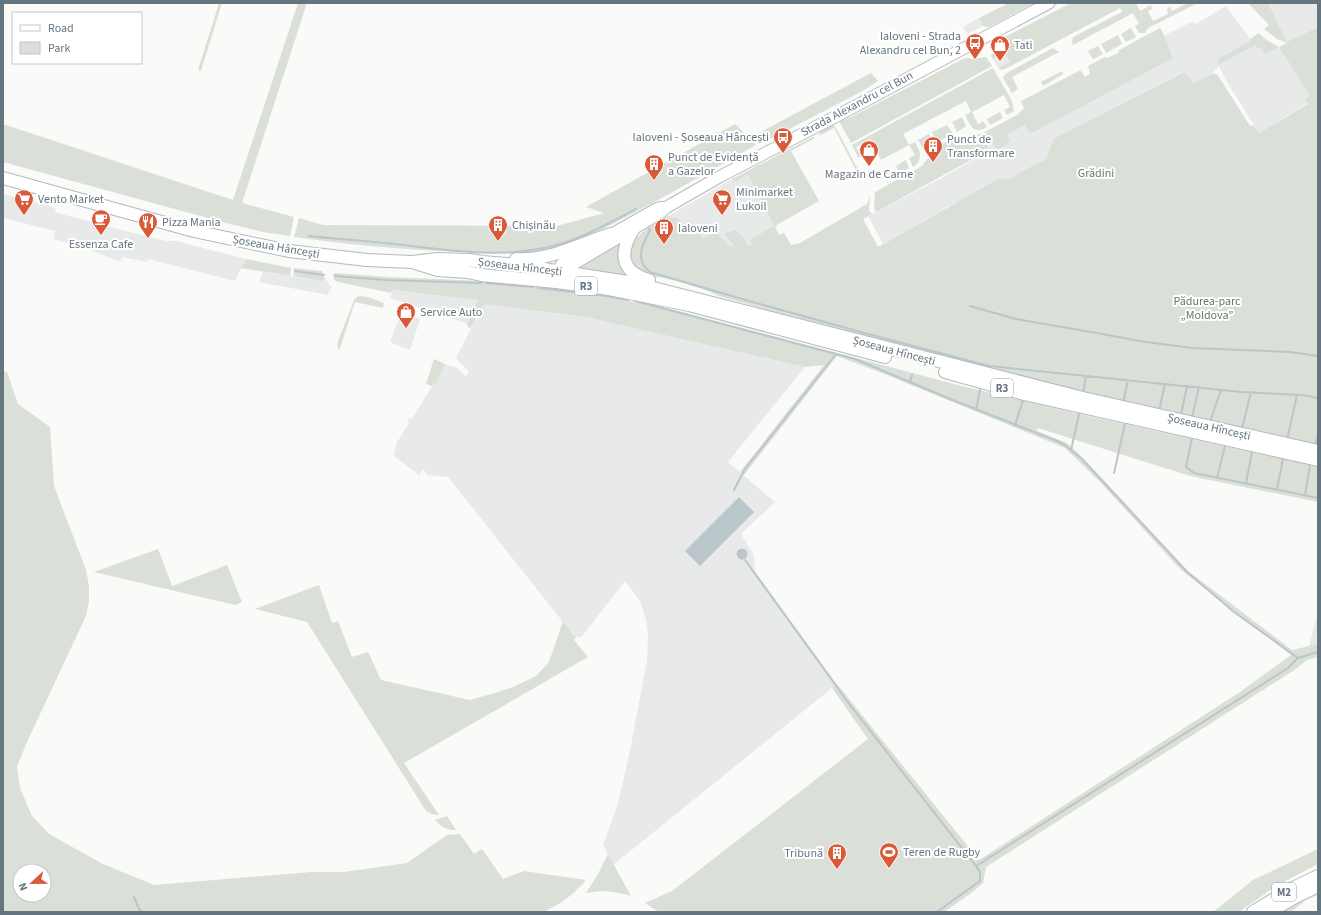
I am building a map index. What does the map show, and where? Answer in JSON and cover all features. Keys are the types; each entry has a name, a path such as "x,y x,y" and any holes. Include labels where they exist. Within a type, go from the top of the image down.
{"highway":[{"name":"Șoseaua Hâncești","path":"3,178 194,231 295,252 412,262 438,259 470,260"},
{"name":"R3","path":"634,228 626,244 624,255 628,268 632,273 640,277 754,308 813,329"},
{"name":"R3","path":"470,260 483,257 519,259 545,257 569,250 611,234"},
{"name":"Șoseaua Hîncești","path":"470,260 518,265 560,273 634,283 960,368 1083,398 1318,451"},
{"name":"Șoseaua Hâncești","path":"412,262 438,270 468,272 481,275"},
{"name":"R3","path":"468,272 481,270 546,276 560,273"},
{"name":"R3","path":"560,273 566,282 572,284"},
{"name":"R3","path":"560,273 565,278 652,294 689,305"},
{"name":"Șoseaua Hîncești","path":"481,275 609,289 689,305 1024,394 1318,460"},
{"name":"M2","path":"1253,912 1291,889 1318,876"},
{"name":"M2","path":"1270,912 1318,886"}],"main road":[{"name":"Strada Alexandru cel Bun","path":"560,273 719,177 1048,3"},
{"name":"Strada Alexandru cel Bun","path":"560,273 561,265 564,262 658,208 667,207"}],"shaded area":[{"path":"1268,3 1318,3 1318,27 1287,42"},
{"path":"1226,6 1252,41 1219,59 1218,65 1256,45 1261,47 1279,47 1310,96 1308,103 1259,133 1227,82 1219,66 1212,74 1194,83 1185,73 1181,73 1053,139 1047,157 1044,160 1016,176 951,205 883,244 868,216 938,180 989,151 985,144 991,140 997,150 1007,135 1025,125 1030,134 1173,57 1166,42 1165,35 1193,21 1196,24"},
{"path":"979,18 983,26 967,34 963,27"},
{"path":"1006,52 1010,62 998,68 993,59"},
{"path":"748,175 774,226 750,239 752,244 734,252 703,238 693,236 678,218 668,216 732,179 733,183"},
{"path":"3,194 54,207 57,213 166,241 176,241 246,259 235,281 148,259 147,262 122,257 120,262 86,248 53,239 55,231 3,218"},
{"path":"263,272 321,281 325,279 332,288 329,290 328,295 259,282"},
{"path":"393,290 478,300 468,324 390,298"},
{"path":"486,304 585,317 805,367 728,462 775,502 741,534 754,555 755,571 837,684 613,865 603,845 617,807 630,751 647,660 648,634 646,620 640,601 625,581 584,634 581,637 574,636 448,477 427,475 423,469 419,475 394,456 396,444 409,423 407,422 410,418 412,419 434,383 436,384 445,364 457,368 466,376 469,372 456,358 482,307"},
{"path":"401,313 420,319 410,350 390,342"},
{"path":"739,497 754,512 700,566 685,551"},
{"path":"740,549 744,549 746,550 746,558 740,559 737,556 737,552"},
{"path":"1318,611 1318,644 1309,647"}],"green space":[{"path":"219,3 222,3 201,71 198,70"},
{"path":"298,3 307,3 242,203 294,217 290,236 263,232 226,223 3,162 3,124 233,200"},
{"path":"1009,3 1034,3 989,27 983,26 979,18"},
{"path":"1071,3 1136,3 1140,11 1151,5 1152,9 1148,11 1153,21 1168,14 1167,8 1170,7 1172,11 1188,3 1198,3 1148,28 1145,33 1139,33 1135,26 1139,24 1133,13 1073,45 1073,37 1122,12 1120,8 1005,69 1001,70 998,68 1010,62 1005,52 993,59 991,56 1003,38"},
{"name":"Pădurea-parc „Moldova”","path":"1248,3 1268,3 1287,42 1318,27 1318,446 1163,413 772,313 719,296 704,289 668,279 646,275 634,265 631,252 632,245 636,239 641,233 668,216 678,218 693,236 697,233 686,221 688,220 703,238 715,231 730,247 734,245 724,234 735,230 743,237 748,246 752,244 750,239 774,226 748,175 733,183 732,179 813,137 815,138 791,151 819,201 775,226 779,235 784,233 791,245 800,243 867,204 870,196 869,210 872,214 863,219 878,247 1000,178 1012,178 1044,160 1047,157 1053,139 1184,72 1194,83 1212,74 1217,74 1250,126 1253,125 1259,133 1308,104 1305,99 1310,96 1279,47 1287,43 1277,39 1264,29 1269,25"},
{"path":"1131,28 1136,37 1126,42 1121,34"},
{"path":"1160,28 1173,58 1030,134 1025,125 1007,135 1010,142 997,150 991,141 986,144 989,150 876,212 874,208 875,192 922,166 927,159 932,156 931,152 936,147 951,139 955,144 972,135 981,134 1017,115 1024,108 1021,101 1079,71 1081,71 1085,77 1090,74 1088,66 1105,57 1107,58 1118,53 1119,50"},
{"path":"1259,33 1265,39 1279,47 1265,54 1261,47 1258,49 1256,45 1218,65 1217,63 1219,61 1218,59 1251,41 1250,39"},
{"path":"1118,35 1122,44 1106,53 1101,44"},
{"path":"1098,46 1103,54 1094,59 1088,51"},
{"path":"1053,48 1059,52 1012,77 1018,89 1012,93 1003,78 1005,74"},
{"path":"986,57 992,66 851,143 839,121 851,117 965,58 972,59"},
{"path":"993,68 1012,101 1014,111 1007,115 1004,110 1010,107 1004,95 972,112 978,124 983,121 987,127 975,130 965,115 971,112 966,101 903,134 909,145 881,160 870,139 856,147 861,157 858,157 852,145"},
{"path":"1062,71 1062,75 1043,86 1041,82"},
{"path":"871,73 878,81 861,92 762,143 755,135"},
{"path":"1000,112 1003,118 990,125 987,119"},
{"path":"962,117 966,126 957,132 952,122"},
{"path":"735,124 756,145 609,226 582,239 543,251 486,253 443,251 357,245 294,237 299,218 323,225 557,226 604,213 586,207"},
{"path":"830,125 834,125 836,128 862,177 860,178 834,128 819,136 820,132"},
{"path":"947,125 953,134 937,142 932,132"},
{"path":"929,134 934,144 924,150 918,140"},
{"path":"915,142 920,155 919,161 913,167 909,158 915,155 909,145"},
{"path":"906,160 909,168 899,173 896,166"},
{"path":"625,236 630,277 573,268"},
{"path":"246,259 291,268 290,276 241,268"},
{"path":"294,268 322,271 325,279 321,281 293,276"},
{"path":"333,274 483,281 574,291 671,309 958,385 1079,414 1318,467 1318,502 1190,476 1038,428 1037,431 1067,443 1082,457 1188,571 1292,650 1318,644 1318,657 1307,660 1296,669 986,867 983,883 944,912 659,912 645,903 672,891 868,739 832,688 837,684 979,860 1240,692 1291,655 1181,570 1100,482 1065,448 887,375 837,356 744,475 740,472 824,365 805,367 585,317 486,304 482,307 470,329 467,325 478,300 393,290 391,293 338,282 334,280"},
{"path":"358,296 368,297 384,303 383,308 355,302 339,351 337,344 354,300"},
{"path":"434,359 445,364 436,384 434,383 432,386 426,384"},
{"path":"3,371 7,372 18,404 50,427 54,486 86,570 89,586 89,601 86,616 26,744 17,767 20,788 32,816 49,834 103,864 154,885 312,872 344,872 407,863 447,835 460,834 474,854 482,849 503,879 524,871 586,880 566,899 543,912 3,912"},
{"path":"158,549 172,586 227,565 242,602 235,605 94,572"},
{"path":"319,585 332,623 338,621 352,657 368,652 381,680 470,700 495,693 513,687 536,676 549,662 563,621 574,636 577,637 574,640 588,657 404,763 439,815 431,814 426,811 307,622 255,609"},
{"path":"447,816 456,830 445,828 435,820"},
{"path":"1318,849 1318,864 1276,886 1239,912 1213,912 1253,880"},
{"path":"608,854 631,896 608,892 586,893"},
{"path":"1318,891 1318,895 1306,900 1291,912 1279,912"}],"waterway":[{"path":"309,236 464,252 505,253 544,248 568,241 591,232 636,209"},
{"path":"649,229 650,231 642,247 641,258 645,268 650,272 730,296 974,362 990,366 1241,392 1302,395 1318,398"},
{"path":"295,271 324,275"},
{"path":"335,276 386,280 481,283"},
{"path":"486,283 533,287"},
{"path":"539,288 628,300"},
{"path":"635,301 855,359 1065,445 1082,459 1187,572 1234,612 1298,658"},
{"path":"970,306 1016,319 1139,341 1192,348 1290,352 1318,356"},
{"path":"734,490 745,469 836,354"},
{"path":"910,382 912,375"},
{"path":"1083,394 1086,376"},
{"path":"1123,403 1128,380"},
{"path":"1159,411 1165,384"},
{"path":"1181,415 1187,386"},
{"path":"1192,418 1199,387"},
{"path":"976,410 980,390"},
{"path":"1210,422 1221,390"},
{"path":"1242,429 1251,392"},
{"path":"1287,440 1297,395"},
{"path":"1015,425 1023,400"},
{"path":"1071,450 1079,414"},
{"path":"1114,473 1125,424"},
{"path":"1315,446 1318,434"},
{"path":"1192,438 1186,467 1194,473 1318,498"},
{"path":"1217,478 1225,446"},
{"path":"1246,483 1252,452"},
{"path":"1277,489 1283,459"},
{"path":"1305,495 1310,465"},
{"path":"745,560 850,705 976,866 1288,668 1298,658 1318,652"},
{"path":"937,912 980,881 980,872 976,866"},
{"path":"134,897 139,909 143,912"}],"place":[{"name":"Ialoveni - Strada Alexandru cel Bun, 2","path":"975,60"},
{"name":"Tati","path":"1000,62"},
{"name":"Ialoveni - Șoseaua Hâncești","path":"783,154"},
{"name":"Punct de Transformare","path":"933,163"},
{"name":"Magazin de Carne","path":"869,167"},
{"name":"Punct de Evidență a Gazelor","path":"654,181"},
{"name":"Vento Market","path":"24,216"},
{"name":"Minimarket Lukoil","path":"722,216"},
{"name":"Essenza Cafe","path":"101,236"},
{"name":"Pizza Mania","path":"148,239"},
{"name":"Chișinău","path":"498,242"},
{"name":"Ialoveni","path":"664,245"},
{"name":"Service Auto","path":"406,329"},
{"name":"Teren de Rugby","path":"889,869"},
{"name":"Tribună","path":"837,870"}],"park label":[{"name":"Grădini","path":"1096,173"}]}
